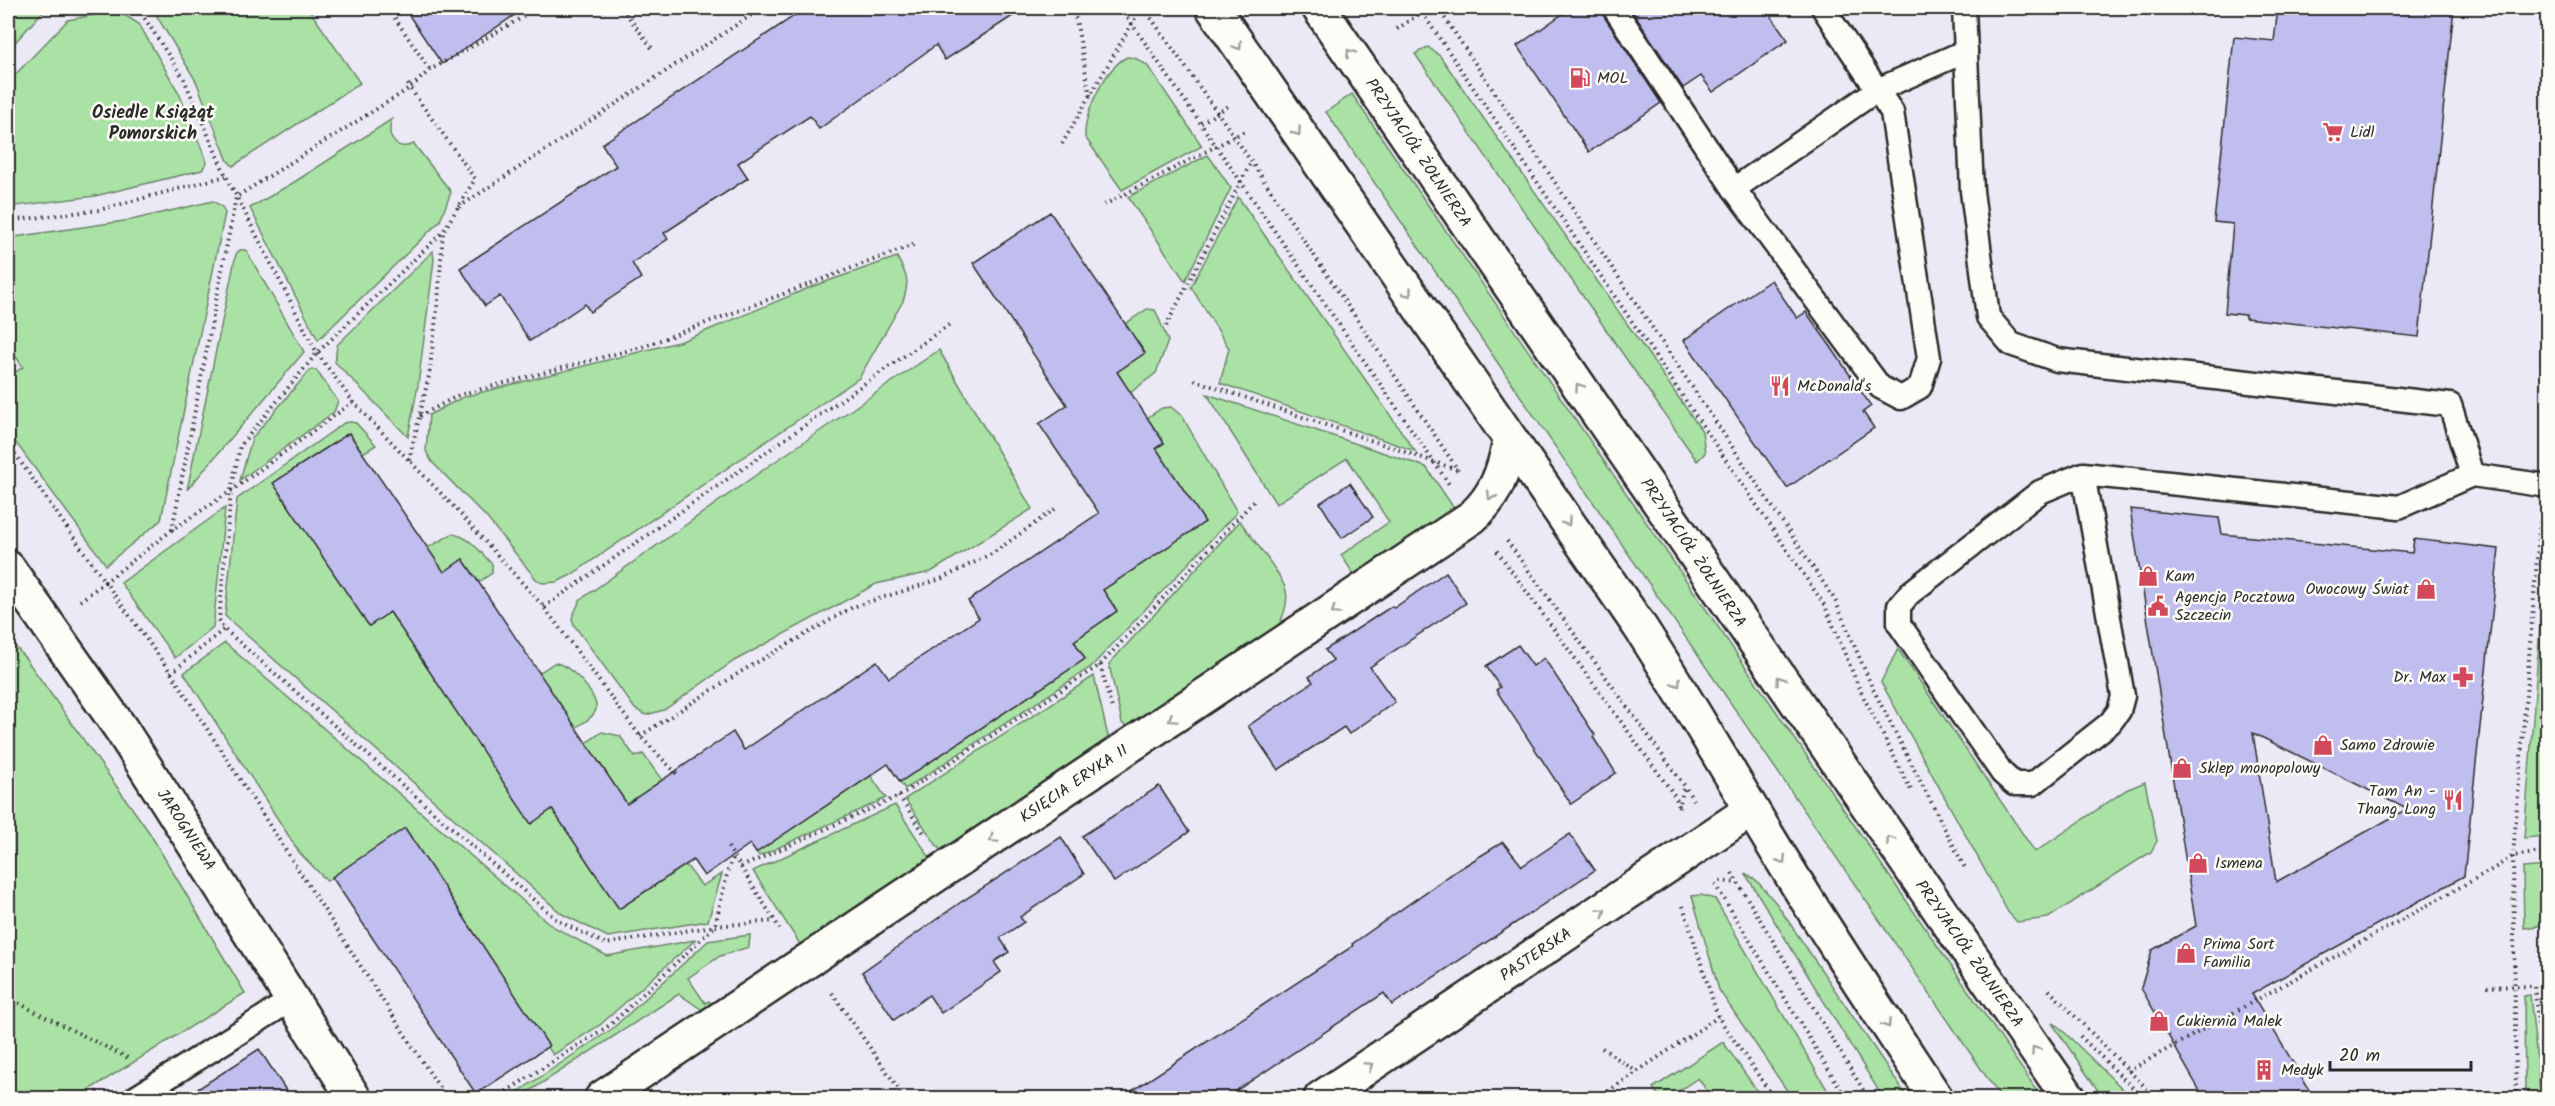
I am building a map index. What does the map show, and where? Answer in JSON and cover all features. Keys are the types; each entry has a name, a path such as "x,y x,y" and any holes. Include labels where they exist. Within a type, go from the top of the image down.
{"street":[{"path":"1213,8 1640,627 1693,708 1751,810 1827,932 1936,1098"},
{"name":"PRZYJACIÓŁ ŻOŁNIERZA","path":"1319,8 2068,1098"},
{"name":"KSIĘCIA ERYKA II","path":"602,1098 1472,517 1483,507 1502,477 1510,441"},
{"name":"JAROGNIEWA","path":"8,570 121,729 354,1098"},
{"name":"PASTERSKA","path":"1321,1098 1751,810"}],"lane":[{"path":"1614,8 1734,189 1880,387 1901,398 1920,387 1929,358 1892,112 1823,8"},
{"path":"1964,8 1972,191 1988,317 2011,344 2057,360 2450,405 2472,475"},
{"path":"1734,189 1877,90 1966,51"},
{"path":"2083,474 2122,696 2119,711 2110,723 2033,784 2014,784 2002,773 1899,624 1899,606 1910,593 2040,492 2083,474 2399,507 2472,475 2547,486"},
{"path":"135,1098 291,1000"}],"path":[{"path":"138,8 184,79 226,176 317,353 353,402 544,607 640,736 677,774"},
{"path":"388,8 430,70"},
{"path":"172,530 236,196 409,86 430,70 539,8"},
{"path":"622,8 654,51"},
{"path":"457,208 762,8"},
{"path":"1068,8 1076,19 1090,97"},
{"path":"1121,8 1452,488"},
{"path":"1062,144 1143,8 1234,136 1463,477"},
{"path":"1397,29 1420,10 1428,8"},
{"path":"1438,8 1834,600 1872,687 1967,874"},
{"path":"1420,10 1825,606 1860,690 1913,795"},
{"path":"409,86 475,179 443,232 317,353 240,447 231,491 219,620 224,629 558,921 606,944 715,926 774,921"},
{"path":"1201,123 1235,102"},
{"path":"1104,206 1250,128"},
{"path":"1166,326 1251,162"},
{"path":"8,221 99,210 226,176"},
{"path":"409,460 429,376 443,232"},
{"path":"420,416 459,395 642,347 916,244"},
{"path":"544,607 950,324"},
{"path":"1194,380 1458,470"},
{"path":"105,582 172,530 231,491 353,402"},
{"path":"8,444 171,673 446,1098"},
{"path":"741,867 899,796 1100,665 1255,500"},
{"path":"640,736 741,671 853,607 941,579 993,553 1055,509"},
{"path":"1505,538 1684,785 1695,804"},
{"path":"1492,544 1675,796 1683,816"},
{"path":"2516,1098 2513,856 2538,550"},
{"path":"171,673 224,629"},
{"path":"728,847 774,921 905,1098"},
{"path":"2128,1071 2513,856 2547,851"},
{"path":"496,1098 610,1025 715,926 728,870 734,856"},
{"path":"1731,871 1868,1098"},
{"path":"1737,883 1713,880 1846,1098"},
{"path":"1680,895 1718,1017 1774,1098"},
{"path":"2043,985 2156,1098"},
{"path":"2487,987 2534,986 2547,1098"},
{"path":"8,998 131,1059"},
{"path":"1598,1098 1718,1017"},
{"path":"2077,1033 2143,1098"},
{"path":"1602,1048 1637,1072"}],"green space":[{"path":"8,8 46,8 8,50"},
{"path":"152,8 308,8 360,83 233,166 228,161 196,81"},
{"path":"110,12 126,16 139,24 179,93 207,162 202,170 95,196 8,207 8,82 68,20"},
{"path":"1428,47 1440,56 1702,431 1705,453 1697,461 1415,54"},
{"path":"1127,57 1135,58 1147,65 1202,146 1122,190 1085,137 1088,116 1097,92 1111,71"},
{"path":"1352,94 2042,1098 2001,1098 1326,112"},
{"path":"392,119 390,131 393,141 401,146 414,144 451,192 440,221 318,340 250,208"},
{"path":"1208,155 1231,188 1185,281 1128,197"},
{"path":"1238,197 1415,451 1220,383 1229,348 1191,287"},
{"path":"213,201 222,207 225,213 161,520 106,565 8,432 8,377 23,367 8,345 8,238 131,220"},
{"path":"240,250 246,250 304,352 187,490 236,254"},
{"path":"433,251 434,260 418,385 408,437 335,362 337,345"},
{"path":"897,257 906,278 903,301 859,378 571,575 557,582 542,583 536,579 487,518 432,462 426,451 429,415 463,397 682,341 811,287"},
{"path":"1147,309 1155,310 1168,341 1156,373 1130,393 1117,372 1144,353 1125,324"},
{"path":"939,350 1032,509 931,572 876,584 734,661 664,710 646,715 635,709 574,625 572,618 580,600 770,465"},
{"path":"310,370 316,370 338,401 334,412 240,480 252,438"},
{"path":"1207,394 1426,467 1456,511 1355,576 1341,555 1389,522 1347,458 1276,504"},
{"path":"1171,407 1182,416 1237,512 1091,667 905,789 900,782 1085,659 1074,641 1117,611 1103,590 1205,522 1156,448 1164,443 1147,418 1162,408"},
{"path":"344,423 356,423 376,445 363,453 349,433 274,483 369,626 390,612 532,823 552,809 686,865 702,886 722,874 708,921 608,937 562,914 225,616 237,499"},
{"path":"225,508 213,627 175,658 121,583"},
{"path":"1240,521 1284,584 1287,602 1276,631 1131,730 1122,723 1109,664"},
{"path":"452,534 474,545 492,564 492,573 479,582 463,559 443,573 427,548"},
{"path":"2545,561 2548,565 2547,836 2524,838"},
{"path":"8,638 26,659 149,832 245,993 76,1098 8,1098"},
{"path":"225,643 552,926 607,956 695,940 600,1025 553,1055 405,829 327,881 299,852 184,673"},
{"path":"1898,649 2035,852 2126,790 2145,782 2157,841 2151,852 2048,918 2017,922 2008,912 1881,682"},
{"path":"554,663 574,673 592,695 595,703 596,709 593,715 576,728 539,673"},
{"path":"1094,676 1110,745 944,856 905,799"},
{"path":"602,732 620,736 635,757 643,754 662,780 627,804 586,743"},
{"path":"871,776 886,798 760,856 756,853"},
{"path":"895,805 932,861 803,949 753,871"},
{"path":"2547,866 2547,922 2543,925 2524,928 2523,868"},
{"path":"1745,873 1756,880 1776,903 1908,1098 1883,1098"},
{"path":"1701,895 1715,899 1832,1098 1792,1098 1719,990 1692,896"},
{"path":"750,935 749,947 720,956 688,978 705,1003 709,1001 713,1008 705,1012 679,994 519,1098 509,1098 612,1029 708,941"},
{"path":"2530,995 2541,1098 2525,1098 2524,996"},
{"path":"2052,1023 2059,1027 2132,1098 2103,1098"},
{"path":"1723,1042 1762,1098 1712,1098 1698,1078 1668,1098 1660,1098 1653,1088"}],"building":[{"path":"404,8 525,8 442,64"},
{"path":"806,8 1025,8 945,60 936,45 819,129 810,116 738,163 748,178 664,233 668,239 632,263 641,278 590,312 585,304 530,341 500,296 485,306 460,268 616,166 602,144"},
{"path":"1571,8 1601,8 1603,15 1661,103 1589,152 1517,46"},
{"path":"1630,8 1765,8 1788,40 1713,92 1701,76 1683,88"},
{"name":"Lidl","path":"2278,8 2454,8 2419,337 2245,318 2245,315 2225,313 2233,224 2214,222 2234,37 2274,41"},
{"path":"1050,212 1145,353 1117,372 1164,443 1156,448 1205,522 1103,590 1117,611 1074,641 1085,659 900,782 888,764 756,853 750,844 704,876 693,860 619,909 552,809 531,824 390,612 369,626 273,483 349,433 444,572 463,559 627,804 733,732 744,750 877,661 889,678 979,618 968,601 1099,513 1039,424 1067,405 973,263"},
{"name":"McDonald's","path":"1771,280 1797,318 1806,312 1829,344 1871,406 1863,412 1874,428 1787,488 1684,340"},
{"path":"1350,483 1373,517 1342,538 1320,503"},
{"path":"2130,509 2219,518 2222,534 2412,553 2414,539 2499,549 2464,876 2252,994 2314,1098 2204,1098 2141,988 2152,950 2196,926","holes":["2253,733 2407,809 2276,882"]},
{"path":"1446,572 1466,603 1370,667 1395,702 1349,734 1344,727 1278,770 1248,726 1313,682 1309,677 1333,660 1325,650 1392,606 1394,608"},
{"path":"1518,645 1533,666 1544,658 1595,735 1593,737 1616,773 1571,804 1496,690 1500,687 1486,666"},
{"path":"1159,786 1189,832 1114,882 1082,836"},
{"path":"405,828 549,1046 476,1094 332,877"},
{"path":"1570,834 1595,870 1392,1005 1384,993 1225,1098 1121,1098 1353,946 1352,944 1456,871 1503,842 1522,866"},
{"path":"1061,837 1084,874 1020,917 1024,922 1000,938 1009,952 994,962 1001,972 941,1013 929,995 894,1020 862,972 961,902"},
{"path":"259,1049 291,1098 184,1098"}],"place":[{"name":"MOL","path":"1580,78"},
{"name":"Lidl","path":"2333,132"},
{"name":"McDonald's","path":"1780,386"},
{"name":"Kam","path":"2148,576"},
{"name":"Owocowy Świat","path":"2426,589"},
{"name":"Agencja Pocztowa Szczecin","path":"2158,606"},
{"name":"Dr. Max","path":"2463,677"},
{"name":"Samo Zdrowie","path":"2323,745"},
{"name":"Sklep monopolowy","path":"2182,768"},
{"name":"Tam An - Thang Long","path":"2453,800"},
{"name":"Ismena","path":"2198,863"},
{"name":"Prima Sort Familia","path":"2186,953"},
{"name":"Cukiernia Malek","path":"2159,1021"},
{"name":"Medyk","path":"2264,1070"}],"district":[{"name":"Osiedle Książąt Pomorskich","path":"153,123"}]}
